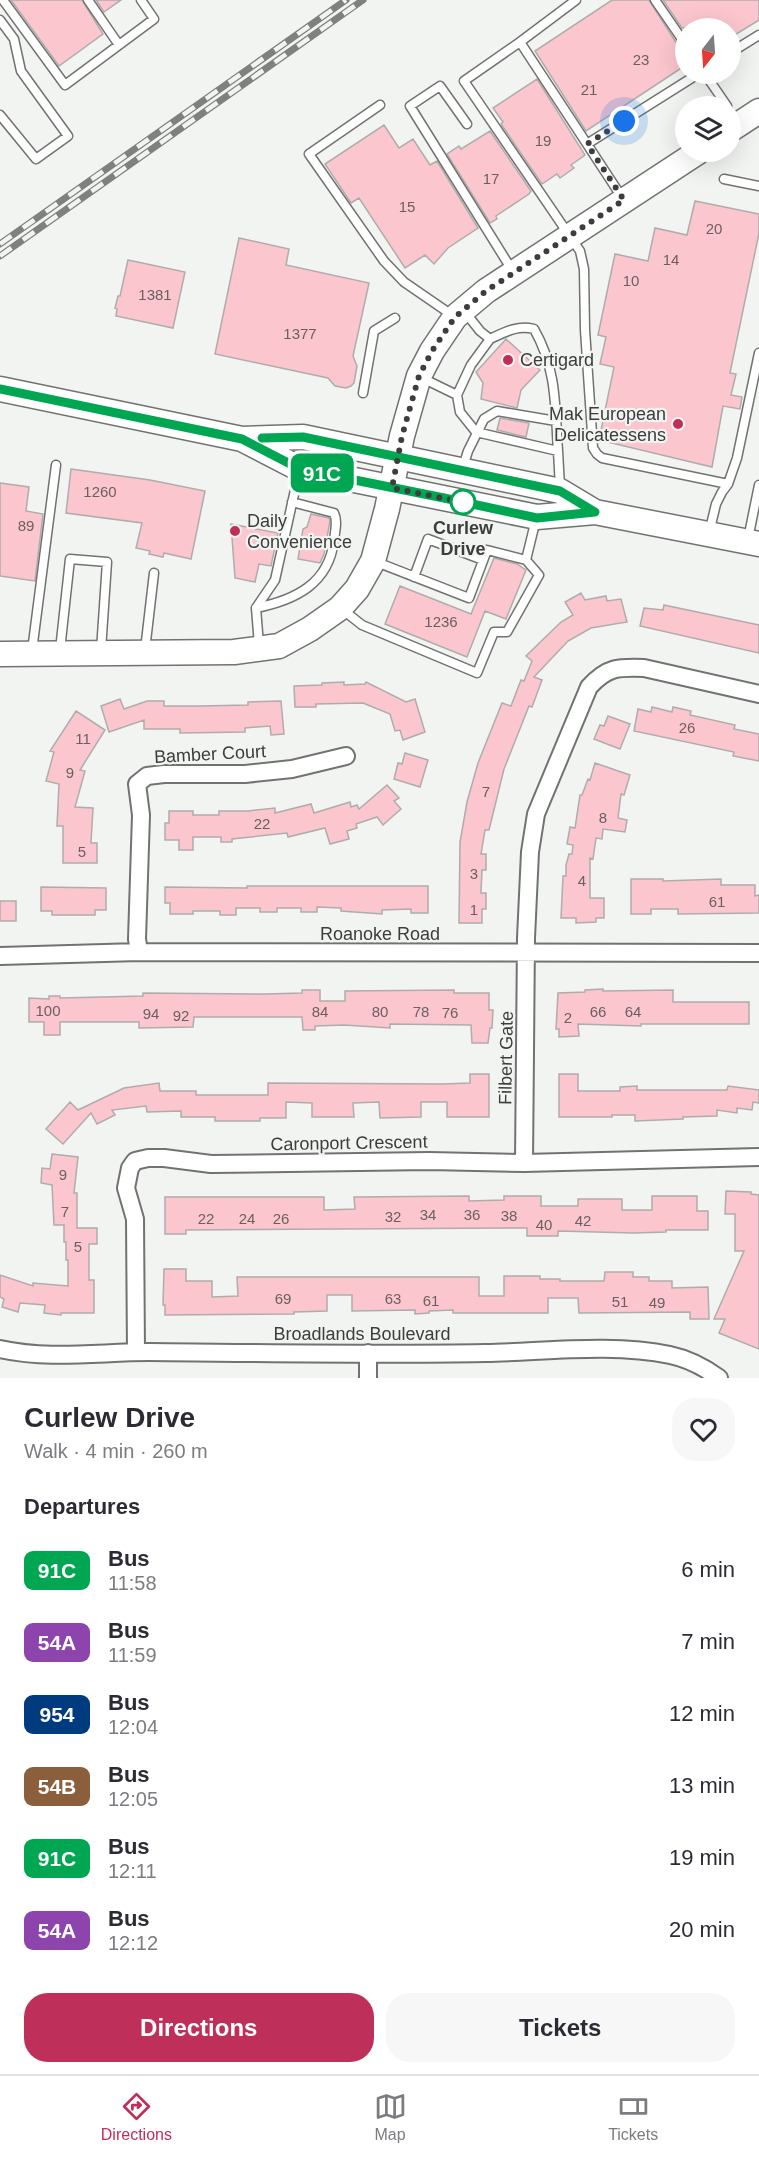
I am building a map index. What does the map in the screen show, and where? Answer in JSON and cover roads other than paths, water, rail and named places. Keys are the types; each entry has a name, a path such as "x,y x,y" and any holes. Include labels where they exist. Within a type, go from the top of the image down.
{"main road":[{"path":"0,654 234,652 259,649 279,646 310,629 340,608 357,589 373,561 419,376 432,351 459,313 486,291 683,162"},
{"path":"0,389 242,439 303,437 560,491 595,512"},
{"path":"242,439 300,469 537,518 595,512 753,543"}],"street":[{"name":"Filbert Gate","path":"524,1163 526,921 536,814 589,687 600,674 614,669 644,668 759,694"},
{"name":"Bamber Court","path":"139,952 137,939 141,815 137,784 147,776 245,774 292,769 346,756"},
{"name":"Roanoke Road","path":"0,956 139,952 759,953"},
{"name":"Caronport Crescent","path":"135,1352 135,1219 126,1188 130,1168 135,1161 164,1158 211,1164 429,1161 524,1163 759,1157"},
{"name":"Broadlands Boulevard","path":"0,1351 37,1354 637,1351 677,1357 698,1364 719,1378"},
{"path":"368,1353 368,1378"}],"lane":[{"path":"3,0 65,85 154,19 141,0"},
{"path":"88,0 119,45"},
{"path":"576,0 464,81 580,250 584,268 585,330 593,447 597,454 603,458 729,484"},
{"path":"655,0 675,29"},
{"path":"0,20 14,39 21,71 68,136 36,159 0,115"},
{"path":"741,46 759,35"},
{"path":"520,42 624,200"},
{"path":"587,144 682,84"},
{"path":"467,124 440,86 410,106 513,273"},
{"path":"380,105 309,154 384,261 404,282 459,313 490,339"},
{"path":"724,179 759,186"},
{"path":"363,393 374,331 395,318"},
{"path":"558,451 476,432 460,412 457,395 471,365 490,339 509,330 525,327 534,329 541,341 552,371 558,451 560,491"},
{"path":"709,534 716,504 729,484 737,458 759,353"},
{"path":"419,376 457,395"},
{"path":"462,470 483,419 496,411 556,422"},
{"path":"32,654 56,465"},
{"path":"259,649 256,608 274,580 300,469"},
{"path":"753,543 759,485"},
{"path":"256,608 289,600 314,583 328,567 333,548 336,518 334,513 292,502"},
{"path":"526,560 537,518"},
{"path":"414,577 428,539 483,560"},
{"path":"340,608 362,625 477,673 494,632 507,632 539,574 526,560 487,550 469,598 373,561"},
{"path":"60,654 70,559 107,562 101,654"},
{"path":"144,653 154,573"}],"railway":[{"path":"0,244 346,0"},
{"path":"0,256 363,0"}],"place":[{"name":"Certigard","path":"508,360"},
{"name":"Mak European Delicatessens","path":"678,424"},
{"name":"Curlew Drive","path":"463,502"},
{"name":"Daily Convenience","path":"235,531"}]}
